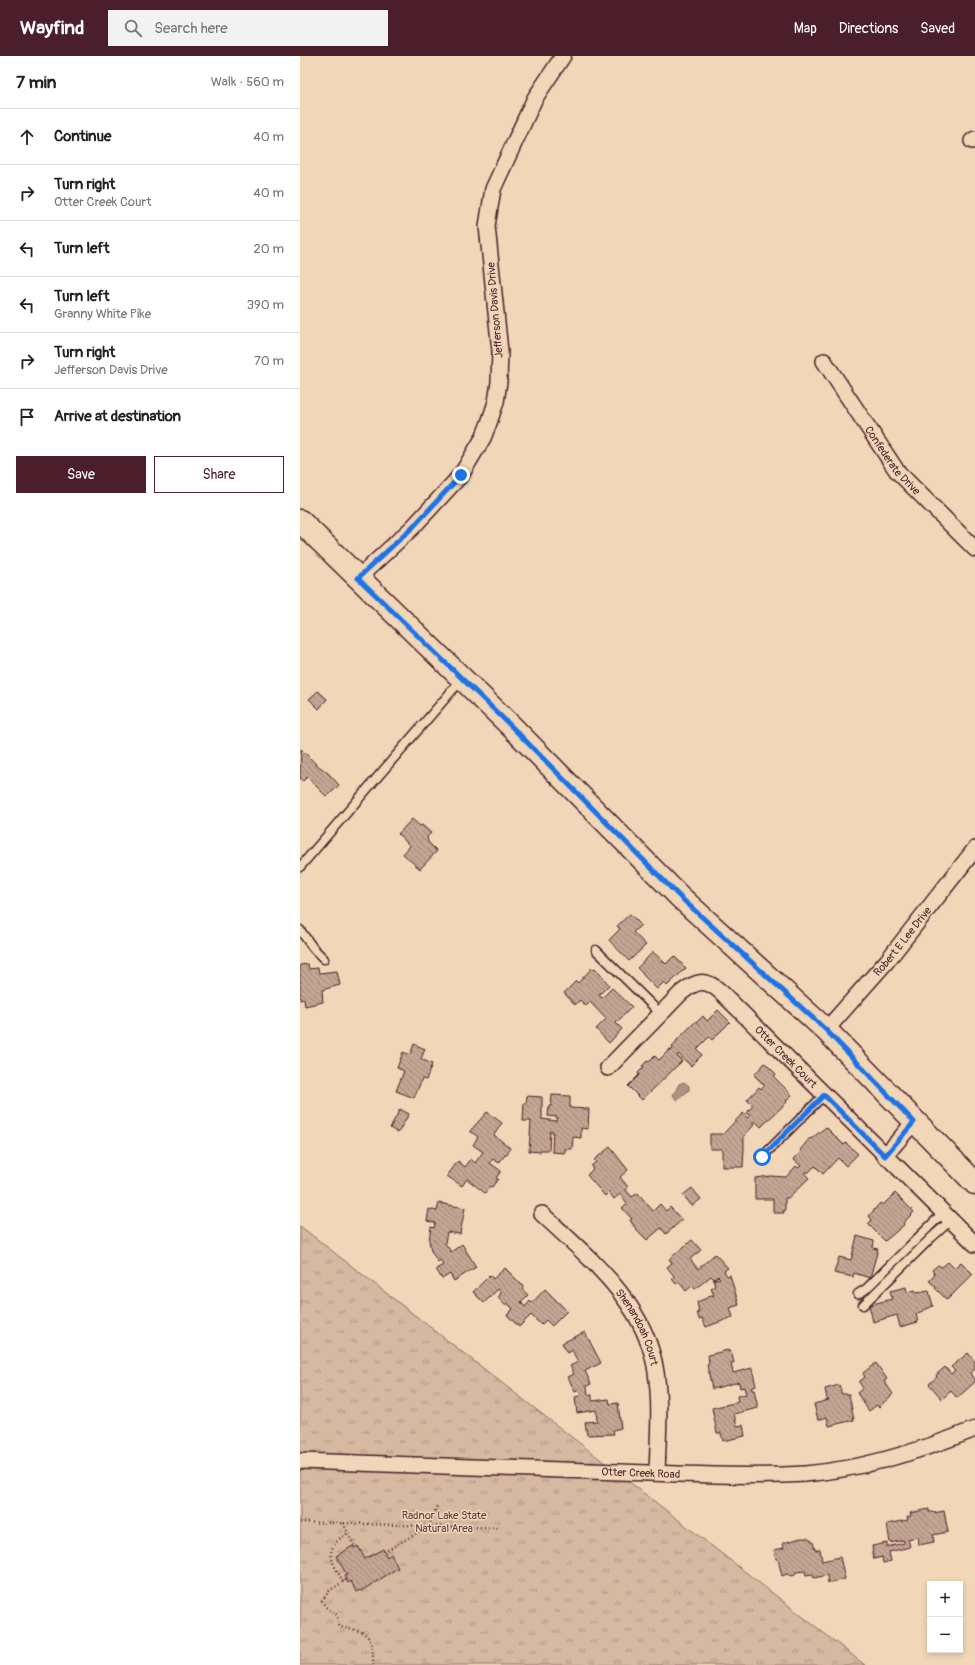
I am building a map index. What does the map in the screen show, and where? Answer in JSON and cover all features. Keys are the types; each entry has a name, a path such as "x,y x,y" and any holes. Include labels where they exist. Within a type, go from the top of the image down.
{"main road":[{"path":"300,521 463,678 679,896 826,1030 975,1183"}],"street":[{"name":"Jefferson Davis Drive","path":"358,578 413,527 461,475 489,423 496,402 500,351 487,226 493,189 535,98 563,56"},
{"name":"Confederate Drive","path":"824,361 897,471 975,549"},
{"name":"Robert E Lee Drive","path":"826,1030 887,961 975,849"},
{"name":"Otter Creek Court","path":"608,1068 688,987 701,982 709,983 722,993 975,1244"},
{"path":"885,1156 914,1122"},
{"name":"Shenandoah Court","path":"542,1214 612,1282 629,1304 645,1333 655,1363 658,1385 658,1472"},
{"name":"Otter Creek Road","path":"300,1461 734,1475 787,1475 849,1468 905,1454 975,1429"}],"lane":[{"path":"300,867 463,678"},
{"path":"300,930 313,948 324,959"},
{"path":"596,950 660,1014"},
{"path":"762,1157 824,1095"},
{"path":"858,1294 866,1289 899,1257 947,1216"},
{"path":"863,1305 905,1264 947,1216"},
{"path":"899,1257 905,1264"}],"path":[{"path":"384,1552 429,1526 438,1505"},
{"path":"300,1522 498,1528"},
{"path":"343,1523 355,1547"},
{"path":"348,1533 334,1542 330,1550 332,1560 344,1581 330,1590 322,1601 326,1607 337,1615 340,1627 361,1632 369,1639 373,1647 373,1665"}],"green space":[{"name":"Radnor Lake State Natural Area","path":"300,1226 865,1665 300,1665"}],"shaded area":[{"path":"684,1082 689,1086 689,1090 679,1099 676,1099 673,1095 679,1084"}],"building":[{"path":"318,691 327,699 319,709 309,699"},
{"path":"301,749 339,785 327,797 307,777 303,781 300,778"},
{"path":"412,819 431,833 427,837 428,842 437,851 420,869 403,854 410,846 398,834"},
{"path":"630,914 641,925 633,932 646,945 629,961 609,940 620,929 617,926"},
{"path":"653,952 666,964 674,956 686,968 667,986 664,982 657,989 637,968"},
{"path":"308,964 309,969 318,968 319,973 337,971 340,985 322,990 323,1002 305,1006 304,999 300,1000 300,965"},
{"path":"592,968 595,968 609,985 599,995 602,998 612,988 632,1007 616,1023 622,1029 609,1043 596,1029 606,1019 590,1002 586,1006 580,1000 575,1005 564,993 576,981 578,983"},
{"path":"718,1010 730,1022 712,1040 709,1037 697,1049 702,1055 691,1066 678,1054 677,1056 682,1061 642,1100 628,1086 639,1075 638,1073 644,1067 642,1066 647,1061 649,1062 655,1056 659,1060 670,1049 671,1051 673,1049 672,1047 677,1042 676,1041 696,1021 697,1022 703,1016 707,1021"},
{"path":"414,1044 425,1049 421,1059 432,1064 426,1080 422,1079 414,1098 396,1091 404,1071 397,1068 403,1052 410,1055"},
{"path":"765,1063 776,1074 774,1077 792,1095 786,1101 787,1102 761,1127 755,1121 752,1123 754,1125 744,1136 743,1167 722,1167 722,1149 710,1149 710,1134 723,1134 743,1113 747,1118 750,1116 746,1113 753,1106 747,1100 759,1087 761,1089 764,1085 754,1075"},
{"path":"552,1095 570,1096 570,1108 589,1109 588,1129 581,1128 581,1138 573,1137 572,1149 565,1149 565,1153 552,1152 553,1131 550,1131 549,1150 540,1150 540,1152 529,1151 531,1121 523,1121 524,1103 526,1103 527,1096 542,1097 542,1119 556,1121 557,1117 548,1116"},
{"path":"400,1109 409,1114 398,1133 390,1128"},
{"path":"487,1112 502,1123 494,1135 510,1148 507,1155 505,1155 499,1163 493,1159 490,1163 501,1171 496,1178 498,1179 485,1193 467,1179 462,1186 447,1176 458,1161 465,1167 471,1159 475,1163 483,1152 473,1145 478,1137 470,1131"},
{"path":"826,1127 844,1145 846,1143 858,1154 846,1166 838,1158 823,1174 815,1166 808,1173 806,1171 804,1173 809,1178 788,1198 785,1198 784,1213 774,1213 773,1199 755,1199 755,1178 771,1176 786,1177 796,1166 798,1168 801,1166 793,1159 801,1151 800,1150 810,1138 811,1139"},
{"path":"610,1147 628,1170 620,1177 628,1187 626,1190 632,1197 638,1193 653,1211 660,1204 666,1211 670,1207 682,1220 666,1234 661,1228 647,1240 635,1228 630,1220 632,1219 622,1208 627,1203 620,1194 614,1199 609,1192 605,1196 587,1175 593,1169 591,1166 596,1162 594,1160"},
{"path":"692,1188 701,1199 692,1206 683,1195"},
{"path":"895,1193 914,1212 903,1224 904,1225 885,1241 868,1224 872,1220 869,1216 880,1203 883,1205"},
{"path":"439,1203 465,1208 460,1234 447,1232 445,1243 451,1252 462,1244 476,1267 454,1281 450,1274 442,1279 436,1269 443,1265 440,1260 438,1262 431,1251 429,1240 431,1227 434,1228 435,1223 427,1221 429,1209 437,1211"},
{"path":"857,1236 874,1241 873,1248 878,1249 870,1278 854,1273 853,1277 834,1273 839,1257 851,1260"},
{"path":"692,1240 701,1250 690,1259 698,1269 715,1254 728,1268 724,1271 727,1276 730,1275 739,1305 730,1308 733,1317 706,1327 702,1318 699,1319 697,1302 707,1298 708,1296 714,1296 711,1288 715,1286 713,1280 720,1278 718,1276 714,1279 711,1276 695,1289 692,1286 686,1291 679,1282 676,1284 672,1279 674,1276 667,1267 672,1263 669,1259"},
{"path":"948,1262 954,1268 961,1262 973,1274 947,1300 929,1281 935,1275 932,1270 938,1265 942,1267"},
{"path":"505,1268 524,1287 522,1289 528,1295 521,1302 525,1307 530,1301 532,1303 545,1289 567,1311 552,1326 546,1320 541,1325 531,1315 519,1327 507,1315 513,1309 507,1303 505,1305 498,1298 501,1293 498,1289 484,1303 473,1292 490,1275 493,1279"},
{"path":"906,1287 907,1292 915,1290 916,1293 929,1291 933,1306 916,1314 918,1322 900,1327 897,1315 873,1322 869,1305 892,1299 890,1291"},
{"path":"585,1332 601,1363 585,1371 591,1384 587,1386 588,1395 592,1395 592,1401 609,1399 610,1404 618,1403 621,1428 613,1430 614,1434 587,1435 585,1422 597,1421 596,1410 577,1413 575,1397 580,1396 579,1390 575,1392 568,1377 574,1374 570,1366 578,1362 572,1350 567,1353 562,1343"},
{"path":"728,1350 728,1352 731,1351 734,1363 731,1363 733,1373 752,1368 756,1386 751,1388 754,1390 758,1408 734,1414 737,1426 743,1425 745,1436 723,1441 721,1433 717,1433 712,1408 738,1402 737,1396 746,1394 744,1387 740,1388 739,1382 712,1389 707,1365 709,1364 708,1355"},
{"path":"968,1353 975,1362 975,1369 970,1373 975,1379 975,1382 957,1398 951,1391 942,1399 929,1384 945,1367 951,1374 955,1371 951,1367"},
{"path":"876,1363 887,1379 884,1381 893,1394 879,1407 877,1405 869,1411 857,1393 863,1388 859,1382 865,1377 863,1373"},
{"path":"839,1385 842,1394 849,1394 854,1420 829,1426 827,1417 818,1420 814,1404 829,1400 827,1399 825,1389"},
{"path":"929,1509 929,1512 934,1513 944,1511 948,1532 933,1535 934,1542 919,1545 918,1537 908,1539 910,1547 889,1552 891,1561 883,1563 882,1557 874,1559 872,1546 887,1543 887,1547 904,1543 904,1540 890,1543 887,1524 908,1520 907,1517 911,1516 910,1513"},
{"path":"801,1538 808,1538 813,1542 815,1550 820,1549 822,1561 840,1557 845,1579 828,1583 827,1575 814,1578 813,1574 806,1575 805,1571 796,1572 795,1575 791,1576 787,1574 782,1576 774,1550 784,1548 783,1543"},
{"path":"353,1546 354,1548 358,1546 365,1559 383,1549 387,1557 391,1554 398,1568 361,1591 356,1592 351,1581 348,1583 344,1576 347,1575 336,1556"}],"route":[{"path":"461,475 413,527 358,578 463,678 679,896 826,1030 914,1122 885,1156 824,1095 762,1157"}]}
